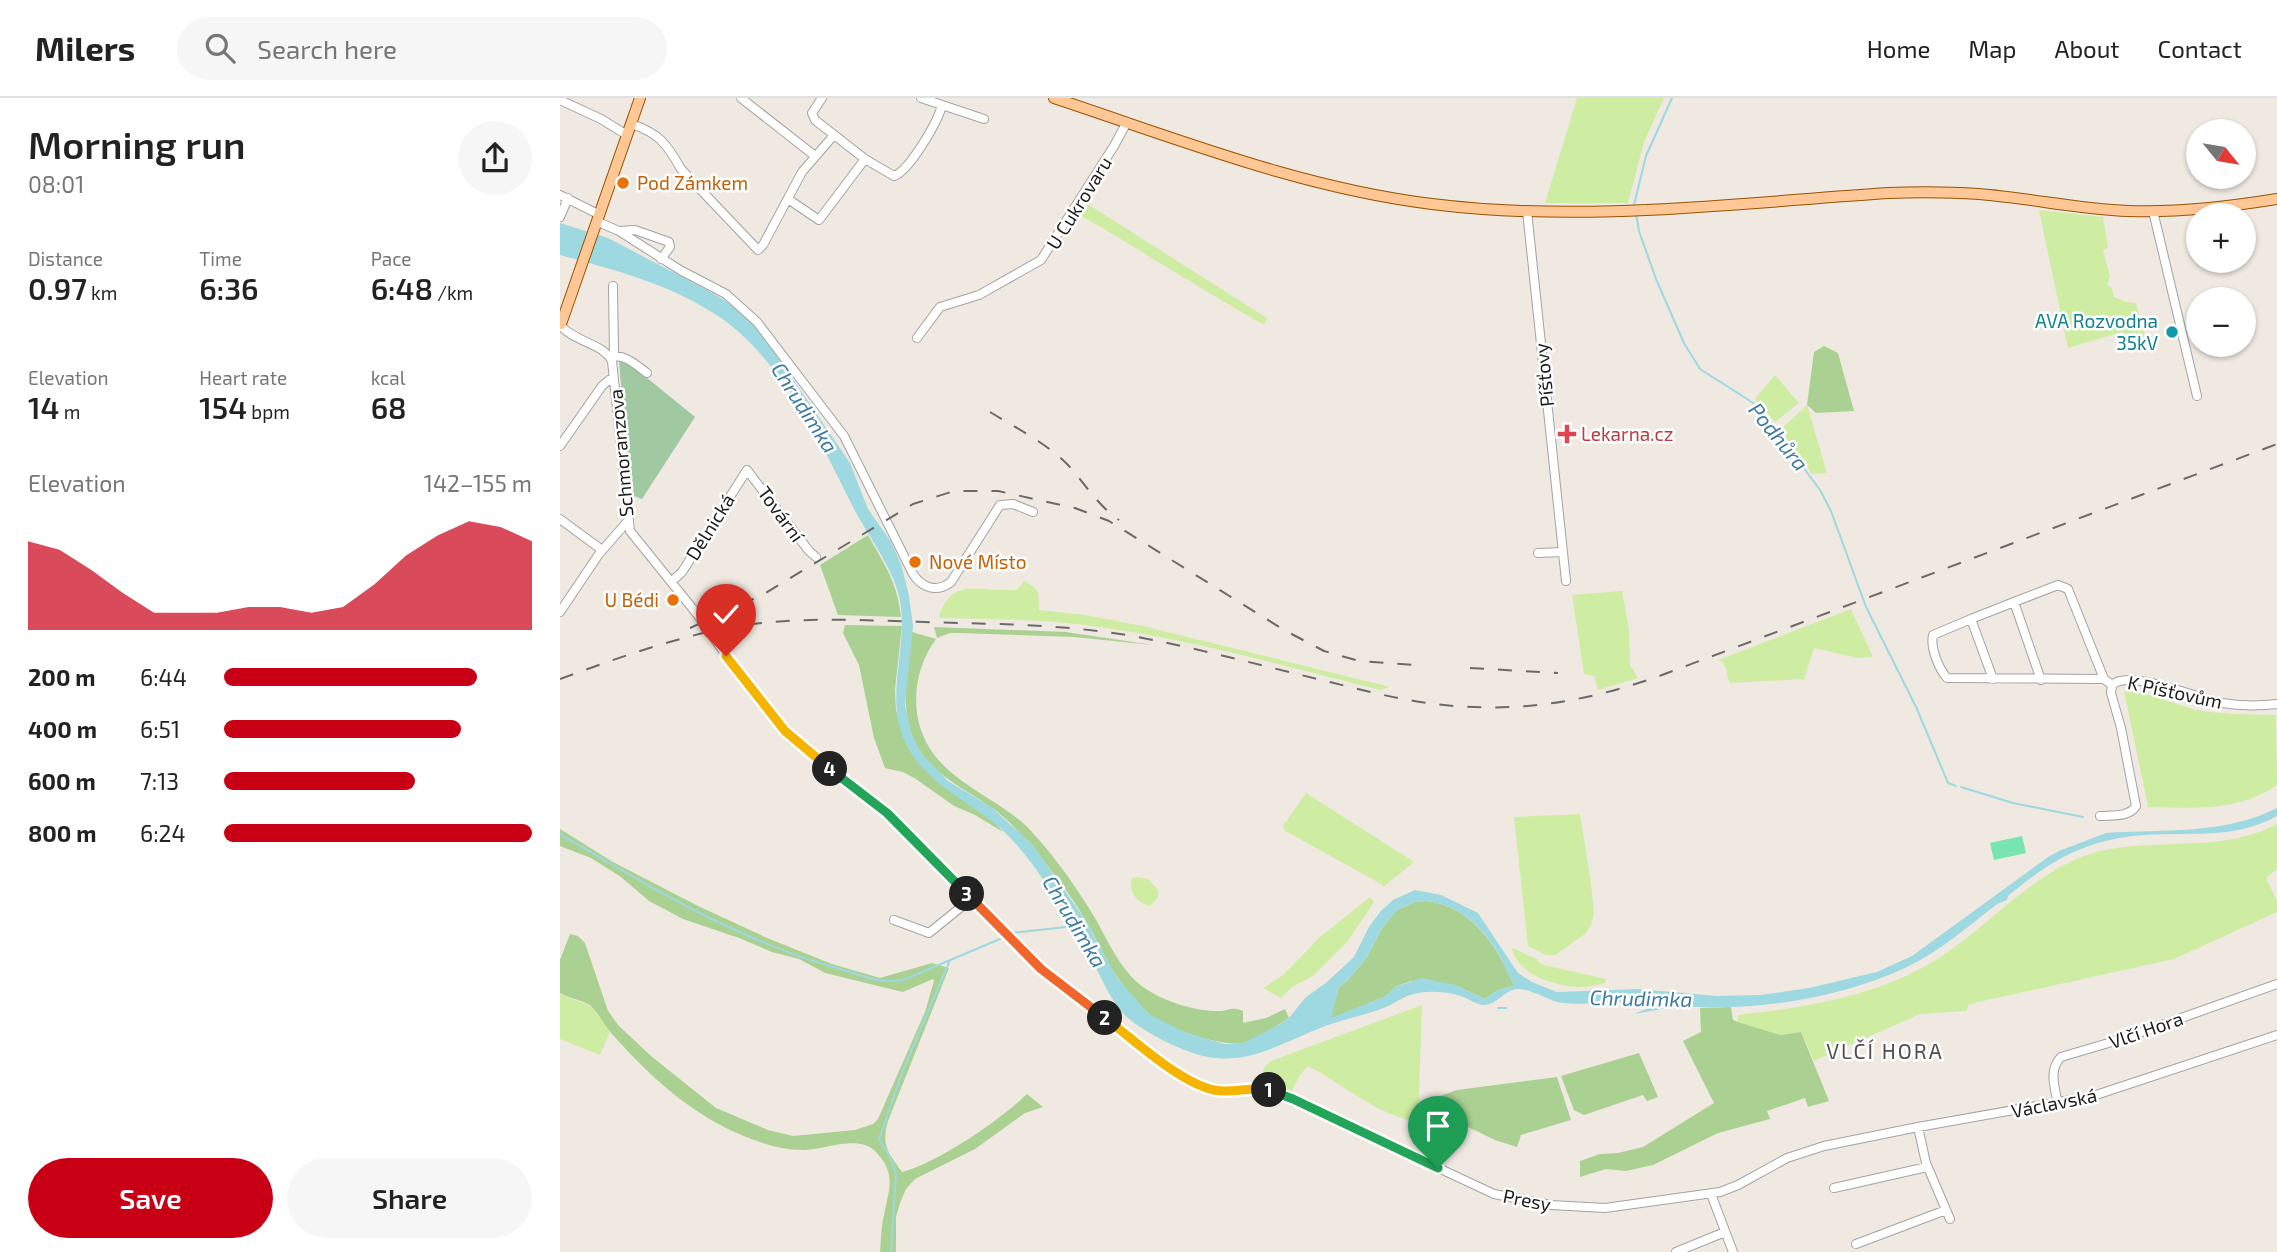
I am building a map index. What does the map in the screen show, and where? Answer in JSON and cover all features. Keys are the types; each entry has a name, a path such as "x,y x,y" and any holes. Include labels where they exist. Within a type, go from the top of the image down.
{"main road":[{"path":"560,328 640,98"},
{"path":"1054,98 1274,170 1342,188 1431,204 1527,211 1632,209 1933,192 1979,194 2101,209 2159,211 2217,208 2277,199"},
{"path":"560,309 574,283"}],"street":[{"path":"741,98 815,156"},
{"path":"822,98 812,116 817,122 890,175 900,174 943,105"},
{"path":"921,98 984,119"},
{"path":"560,100 627,135"},
{"name":"U Cukrovaru","path":"917,338 937,308 979,295 1041,261 1114,146 1126,122"},
{"path":"631,124 660,137 681,169 757,249 763,246 815,156 834,135"},
{"path":"788,199 819,220 865,159"},
{"path":"560,217 564,197 598,221 726,294 743,308 781,351 844,436 914,577 929,587 941,588 951,582 1000,505 1013,504 1033,512"},
{"name":"Píšťovy","path":"1527,211 1566,581"},
{"path":"2159,211 2197,396"},
{"path":"619,231 635,230 669,242 670,247 662,259"},
{"name":"Schmoranzova","path":"613,286 612,356 627,522 634,538 710,632"},
{"path":"560,328 612,356 626,359 647,373"},
{"path":"560,446 602,386 614,379"},
{"name":"Tovární","path":"747,470 816,557"},
{"name":"Dělnická","path":"671,582 682,572 747,470"},
{"path":"560,519 602,550"},
{"path":"560,612 602,550 627,522"},
{"path":"1538,553 1563,552"},
{"path":"2104,679 1947,678 1943,674 1932,642 1935,633 2058,585 2068,589 2104,679 2112,685"},
{"path":"2014,602 2041,680"},
{"path":"1971,619 1993,679"},
{"name":"Presy","path":"710,632 755,696 785,731 799,745 887,813 1041,969 1176,1071 1201,1086 1223,1091 1256,1088 1278,1093 1477,1187 1505,1197 1567,1208 1605,1208 1711,1194 1738,1185 1795,1154 1824,1146"},
{"name":"K Píšťovům","path":"2101,816 2131,813 2136,806 2121,728 2110,693 2112,685 2117,681 2166,687 2221,703 2277,704"},
{"path":"894,920 929,933 971,899"},
{"name":"Vlčí Hora","path":"2058,1104 2053,1073 2061,1057 2122,1039 2277,984"},
{"name":"Václavská","path":"1824,1146 2058,1104 2116,1089 2277,1035"},
{"path":"1918,1127 1927,1167 1950,1219"},
{"path":"1835,1188 1927,1167"},
{"path":"1711,1194 1733,1252"},
{"path":"1856,1244 1946,1210"},
{"path":"1676,1252 1725,1232"}],"green space":[{"path":"1577,98 1664,98 1644,142 1628,203 1545,203"},
{"path":"1086,203 1267,318 1264,325 1080,215"},
{"path":"2039,210 2103,217 2108,248 2103,250 2110,277 2107,285 2112,288 2114,297 2136,303 2147,344 2122,332 2068,348"},
{"path":"1824,346 1838,353 1854,411 1816,413 1807,405 1814,352"},
{"path":"625,360 695,417 642,499 631,495 619,361"},
{"path":"1775,375 1799,403 1775,422 1755,399"},
{"path":"1807,405 1827,473 1812,474 1780,430"},
{"path":"868,535 893,584 901,617 838,615 820,565"},
{"path":"1024,581 1038,592 1039,610 1086,615 1147,627 1390,687 1380,690 1135,632 1039,621 939,618 951,595 960,591 1017,590"},
{"path":"1622,591 1629,630 1630,665 1638,678 1598,690 1594,676 1584,674 1572,595"},
{"path":"1851,609 1873,657 1857,658 1814,648 1804,679 1730,683 1725,666 1718,660"},
{"path":"845,625 902,626 895,689 896,710 903,736 914,757 1003,832 954,806 916,779 903,772 885,768 874,738 859,665 843,633"},
{"path":"934,627 1066,632 1153,645 1074,637 959,633 937,638"},
{"path":"912,632 936,639 924,661 916,698 919,723 932,751 957,777 1019,819 1040,841 1079,892 1120,962 1135,980 1160,997 1179,1004 1208,1011 1243,1011 1243,1023 1266,1018 1285,1009 1289,1018 1243,1043 1221,1042 1166,1025 1140,1005 1117,977 1070,896 1034,850 1002,816 943,775 919,749 911,732 906,708"},
{"path":"2124,691 2150,695 2203,711 2276,715 2277,785 2262,794 2231,804 2198,808 2148,807"},
{"path":"1306,793 1414,862 1382,888 1383,885 1285,831 1283,826"},
{"path":"1580,814 1594,914 1585,934 1555,955 1546,955 1528,946 1514,817"},
{"path":"2277,824 2277,869 2266,878 2277,901 2277,912 2174,959 1969,1004 1966,1011 1920,1014 1814,1061 1801,1032 1780,1035 1738,1022 1738,1015 1819,1003 1897,980 1945,954 2029,887 2084,856 2132,846 2230,839 2254,834"},
{"path":"560,829 613,862 698,906 832,964 880,978 932,963 949,968 888,1121 885,1137 887,1148 902,1172 932,1160 968,1139 1002,1116 1027,1094 1043,1107 1025,1113 975,1149 915,1179 906,1189 896,1217 896,1252 880,1252 890,1182 886,1167 875,1151 868,1146 850,1143 803,1150 781,1148 746,1137 708,1118 673,1093 641,1065 590,1005 560,993 560,960 570,934 578,936 585,943 608,1011 619,1026 651,1056 716,1108 768,1130 793,1136 855,1130 873,1124 878,1119 925,1012 933,979 903,992 825,973 799,959 772,952 683,919 649,901 621,877 591,858 560,846"},
{"path":"2022,836 2026,853 1994,860 1990,843"},
{"path":"1132,878 1148,879 1158,890 1158,897 1150,906 1138,900 1131,888"},
{"path":"1370,897 1374,902 1347,942 1313,976 1292,987 1281,998 1263,988 1283,975 1320,937"},
{"path":"1425,901 1451,908 1472,922 1490,941 1513,986 1498,990 1485,999 1455,985 1411,981 1395,987 1386,996 1330,1019 1339,987 1367,957 1382,928 1397,910 1415,902"},
{"path":"1512,948 1544,965 1606,979 1605,983 1579,987 1547,981 1521,965"},
{"path":"560,994 593,1007 610,1032 600,1055 560,1039"},
{"path":"1422,1005 1418,1122 1374,1106 1308,1066 1291,1092 1261,1077 1265,1066 1271,1061"},
{"path":"1731,1007 1733,1020 1738,1022 1780,1035 1801,1032 1829,1101 1808,1107 1805,1098 1767,1111 1770,1119 1718,1133 1653,1165 1626,1171 1606,1169 1580,1177 1580,1161 1600,1154 1643,1147 1714,1103 1683,1041 1701,1032 1700,1008"},
{"path":"1639,1053 1658,1097 1647,1101 1643,1095 1584,1115 1574,1110 1561,1076"},
{"path":"1557,1077 1571,1120 1521,1135 1517,1147 1468,1127 1422,1122 1422,1103 1457,1090"}],"water":[{"name":"Chrudimka","path":"560,223 608,238 726,301 764,337 850,463 868,509 891,542 901,564 913,626 905,705 911,733 921,753 948,781 991,807 1033,845 1086,921 1117,978 1150,1015 1189,1034 1225,1044 1243,1043 1282,1023 1305,998 1354,957 1380,912 1393,900 1415,890 1441,895 1478,913 1518,973 1557,992 1638,989 1717,996 1760,995 1809,988 1877,972 1912,956 2048,857 2106,833 2215,827 2257,817 2277,808 2277,816 2240,830 2144,835 2091,845 2048,866 2008,896 2007,900 1997,904 1921,960 1882,978 1823,995 1761,1005 1670,1005 1667,1008 1634,1014 1657,1005 1563,1003 1518,989 1508,992 1493,1003 1483,1005 1456,995 1425,992 1325,1026 1259,1053 1226,1058 1190,1052 1153,1035 1122,1012 1054,896 1027,857 994,823 942,786 910,752 898,720 896,702 902,614 896,585 811,426 777,374 737,330 697,303 640,278 560,255","holes":["1415,902 1438,903 1462,914 1482,931 1498,952 1513,986 1498,990 1485,999 1455,985 1422,978 1395,987 1386,996 1331,1018 1339,987 1367,957 1382,928 1397,910"]}],"waterway":[{"name":"Podhůra","path":"1634,205 1646,156 1672,98"},
{"name":"Podhůra","path":"1636,214 1639,231 1656,279 1684,343 1700,369 1758,406 1820,490 1831,511 1866,607 1917,709 1948,783 1956,786"},
{"name":"Podhůra","path":"1961,787 2013,803 2083,817"},
{"path":"560,834 661,893 730,928 766,944 871,979 903,980 1000,939"},
{"name":"Chrudimka","path":"1011,933 1075,926"},
{"path":"891,1252 896,1174 879,1139 902,1073 950,960"},
{"path":"1498,1008 1506,1008"}],"railway":[{"path":"990,412 1059,456 1104,508 1119,520"},
{"path":"560,679 664,644 727,628 800,620 875,620 1025,625 1101,631 1177,645 1419,702 1474,707 1546,704 1593,696 1662,675 2277,444"},
{"path":"690,628 764,594 913,504 954,491 998,491 1075,508 1109,521 1284,630 1324,651 1359,661 1414,665"},
{"path":"1470,668 1558,673"}],"place":[{"name":"Pod Zámkem","path":"623,183"},
{"name":"AVA Rozvodna 35kV","path":"2172,332"},
{"name":"Lekarna.cz","path":"1567,434"},
{"name":"Nové Místo","path":"915,562"},
{"name":"U Bédi","path":"673,600"}],"district":[{"name":"VLČÍ HORA","path":"1885,1052"}],"route":[{"path":"726,656 755,696 799,745 887,813 1030,960 1176,1071 1212,1090 1256,1088 1278,1093 1438,1168"}]}
